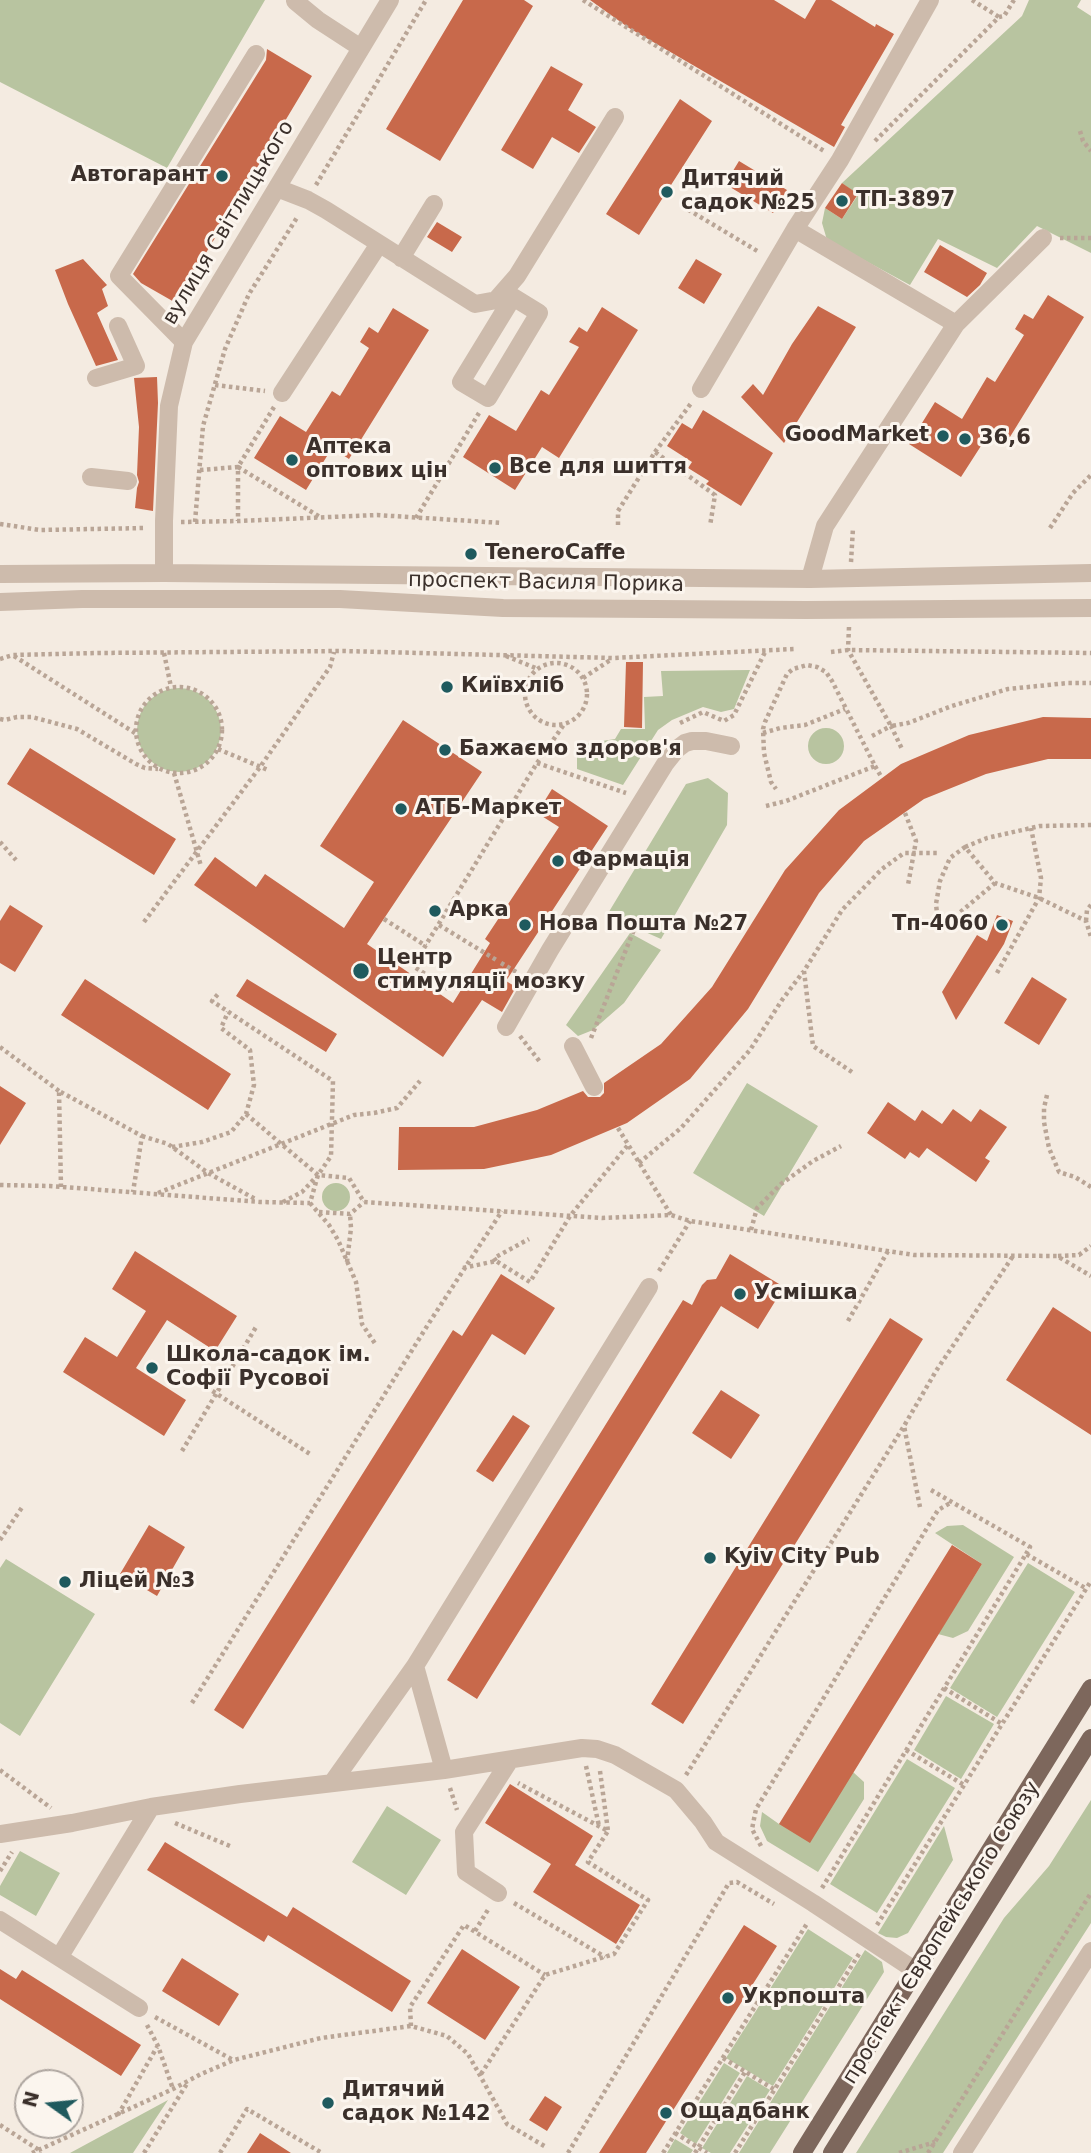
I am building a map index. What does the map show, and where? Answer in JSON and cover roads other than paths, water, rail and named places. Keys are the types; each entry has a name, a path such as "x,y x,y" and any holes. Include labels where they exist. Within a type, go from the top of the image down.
{"main road":[{"name":"проспект Європейського Союзу","path":"802,2153 1091,1688"},
{"name":"проспект Європейського Союзу","path":"832,2153 1091,1738"}],"street":[{"name":"вулиця Світлицького","path":"164,573 169,406 184,342 390,0"},
{"path":"701,388 840,160 930,0"},
{"path":"295,1 318,20 361,48"},
{"path":"184,342 120,276 256,54"},
{"path":"277,188 307,200 475,304 504,298 539,313 488,398 461,382 504,298 615,117"},
{"path":"401,258 434,204"},
{"path":"796,229 956,324"},
{"path":"810,579 825,526 956,324 1043,238"},
{"path":"282,393 379,244"},
{"path":"96,378 136,366 118,326"},
{"path":"91,477 128,481"},
{"name":"проспект Василя Порика","path":"0,574 810,579 1091,573"},
{"name":"проспект Василя Порика","path":"0,602 96,599 340,599 503,608 1091,608"},
{"path":"506,1027 550,950 665,764 684,743 706,741 731,746"},
{"path":"573,1046 594,1087"},
{"path":"332,1783 415,1667 649,1287"},
{"path":"415,1667 444,1770"},
{"path":"4,1842 72,1823 151,1807 444,1770 505,1767 589,1749 615,1755 676,1790 716,1842 916,1970"},
{"path":"498,1893 467,1872 464,1832 505,1767"},
{"path":"60,1956 151,1807"},
{"path":"0,1920 139,2008"},
{"path":"962,2153 1091,1951"}],"place":[{"name":"Автогарант","path":"222,176"},
{"name":"Дитячий садок №25","path":"667,192"},
{"name":"ТП-3897","path":"842,201"},
{"name":"GoodMarket","path":"943,436"},
{"name":"36,6","path":"965,439"},
{"name":"Аптека оптових цін","path":"292,460"},
{"name":"Все для шиття","path":"495,468"},
{"name":"TeneroCaffe","path":"471,554"},
{"name":"Київхліб","path":"447,687"},
{"name":"Бажаємо здоров'я","path":"445,750"},
{"name":"АТБ-Маркет","path":"401,809"},
{"name":"Фармація","path":"558,861"},
{"name":"Арка","path":"435,911"},
{"name":"Нова Пошта №27","path":"525,925"},
{"name":"Тп-4060","path":"1002,925"},
{"name":"Центр стимуляції мозку","path":"361,971"},
{"name":"Усмішка","path":"740,1294"},
{"name":"Школа-садок ім. Софії Русової","path":"152,1368"},
{"name":"Kyiv City Pub","path":"710,1558"},
{"name":"Ліцей №3","path":"65,1582"},
{"name":"Укрпошта","path":"728,1998"},
{"name":"Дитячий садок №142","path":"328,2103"},
{"name":"Ощадбанк","path":"666,2113"}]}
